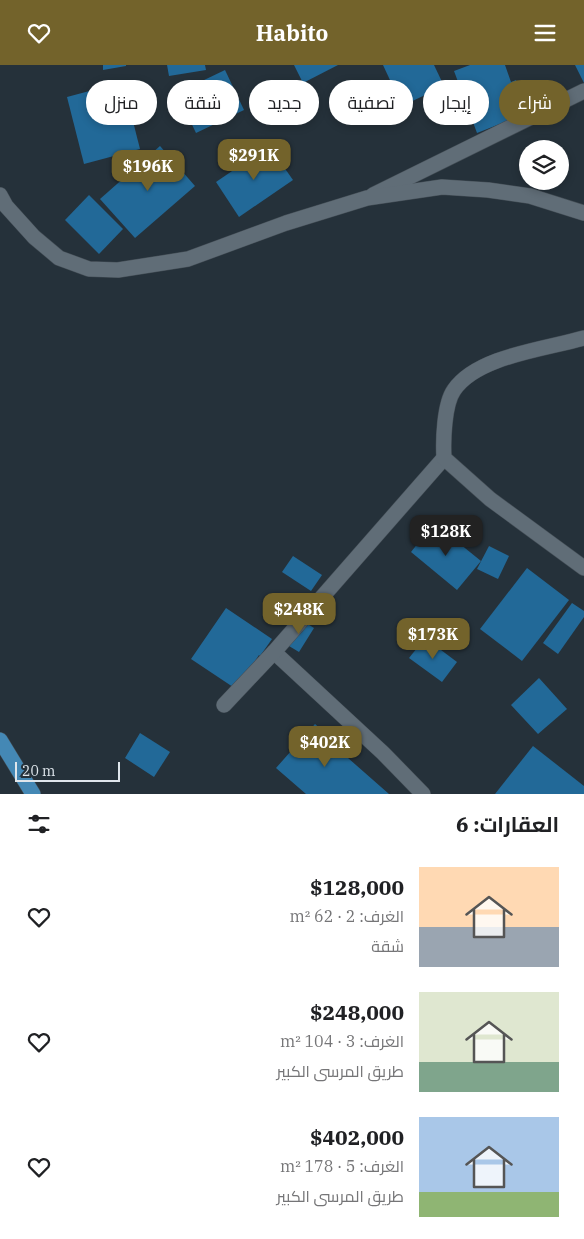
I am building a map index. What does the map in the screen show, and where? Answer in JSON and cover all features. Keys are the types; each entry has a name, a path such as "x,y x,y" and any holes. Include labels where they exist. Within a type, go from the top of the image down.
{"main road":[{"path":"367,198 584,91"},
{"path":"0,195 6,206 34,237 59,258 89,269 118,270 188,259 286,223 367,198 442,187 488,190 530,196 584,213"},
{"path":"224,705 274,652 444,458 443,435 453,391 472,371 503,358 584,338"},
{"path":"444,458 490,499 584,568"},
{"path":"274,652 383,753 423,794"},
{"path":"0,740 33,794"}],"building":[{"path":"103,65 126,65 126,66 103,70"},
{"path":"167,65 205,65 206,70 169,76"},
{"path":"294,65 338,65 309,80 302,80"},
{"path":"383,65 434,65 441,80 423,80 423,96 413,101 413,80 390,80"},
{"path":"470,65 505,65 510,80 499,80 499,124 477,133 474,125 489,125 489,80 457,80 454,71"},
{"path":"575,65 584,65 584,83"},
{"path":"225,70 230,80 204,80"},
{"path":"86,92 86,125 134,125 140,149 84,164 67,97"},
{"path":"239,99 244,110 239,112"},
{"path":"192,125 213,125 196,133"},
{"path":"160,146 195,186 135,238 100,199"},
{"path":"269,146 293,180 239,217 216,182"},
{"path":"89,195 123,229 99,254 65,220"},
{"path":"434,523 481,561 457,590 411,552"},
{"path":"489,546 509,556 498,579 477,569"},
{"path":"293,556 322,575 311,591 282,572"},
{"path":"527,568 569,600 522,661 480,629"},
{"path":"572,603 584,611 584,617 558,654 543,643"},
{"path":"226,608 272,639 236,689 191,659"},
{"path":"298,618 314,628 299,652 284,643"},
{"path":"425,638 457,662 442,682 409,658"},
{"path":"539,678 567,709 538,734 511,705"},
{"path":"315,724 350,755 348,758 389,794 306,794 276,768"},
{"path":"140,733 170,752 154,777 125,758"},
{"path":"533,746 584,786 584,794 495,794"}]}
